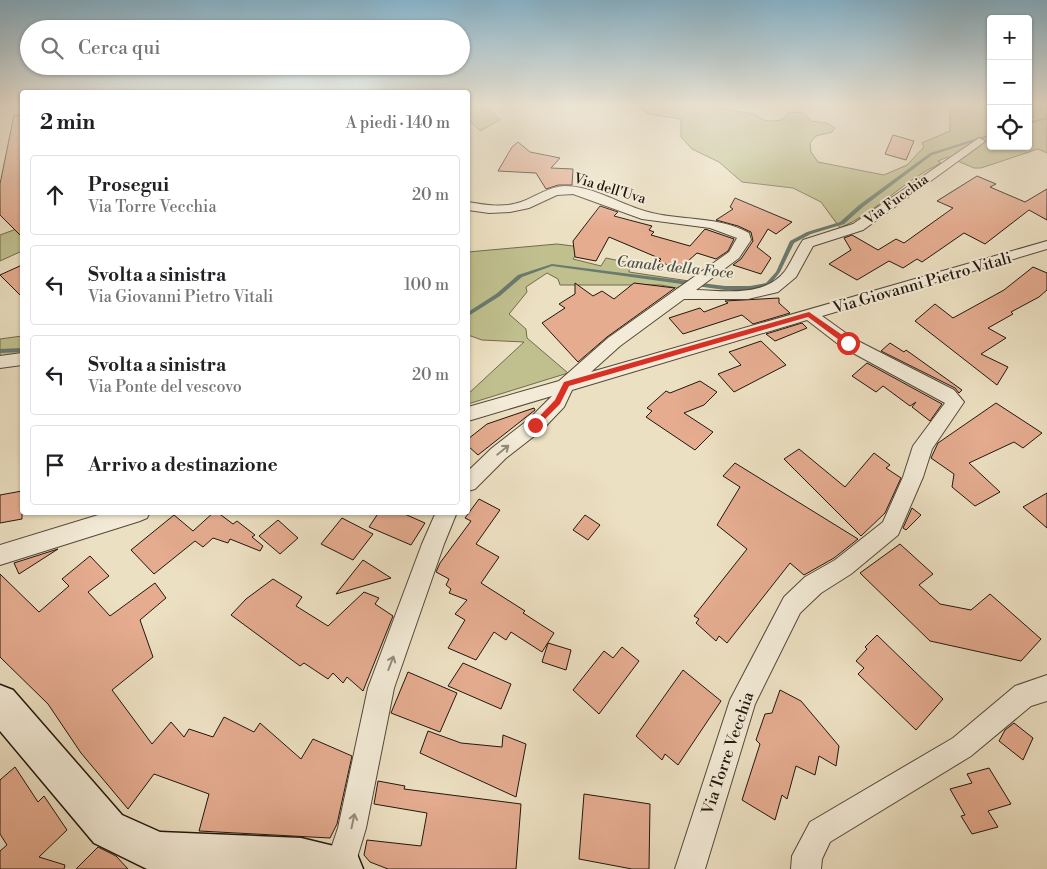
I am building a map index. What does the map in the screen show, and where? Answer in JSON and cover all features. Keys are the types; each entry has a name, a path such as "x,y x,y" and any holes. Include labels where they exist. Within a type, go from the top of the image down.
{"street":[{"name":"Via Fucchia","path":"682,292 754,295 774,288 792,271 808,243 858,227 971,146"},
{"name":"Via dell'Uva","path":"470,206 486,209 517,206 552,192 572,190 650,216 721,227 738,231 744,236"},
{"path":"470,481 499,453 535,425 558,402 566,384 614,342 734,255 744,240 744,236"},
{"name":"Via Giovanni Pietro Vitali","path":"470,413 1047,245"},
{"name":"Via Torre Vecchia","path":"690,869 743,700 792,605 813,586 843,567 891,528 913,477 923,446 955,402 948,396 848,343 809,314"},
{"path":"0,362 20,358"},
{"path":"0,554 130,515"},
{"path":"0,703 108,829 158,852 301,859 340,868 352,828 381,688 433,544 446,515"},
{"path":"806,869 806,856 820,832 962,747 1024,695 1047,688"}],"green space":[{"path":"689,146 810,146 811,152 818,162 884,175 907,165 923,146 987,146 987,150 1032,150 1032,146 1047,146 1047,153 1038,149 981,168 974,168 948,157 938,161 941,163 840,228 821,202 793,188 742,182 719,162 692,149"},
{"path":"20,228 20,252 0,261 0,235"},
{"path":"557,244 581,247 573,259 601,266 606,258 630,263 629,272 689,281 677,288 661,285 560,285 558,279 547,273 526,287 527,292 509,314 526,329 527,338 568,373 470,403 470,392 524,342 482,340 470,336 470,252"},
{"path":"20,336 20,357 0,360 0,339"}],"building":[{"path":"8,146 20,146 20,235 0,215 0,184"},
{"path":"522,146 530,152 560,158 551,168 573,169 572,185 558,185 546,189 536,173 498,171 512,147"},
{"path":"889,146 912,146 906,160 885,154"},
{"path":"977,176 996,184 990,187 1025,202 1047,189 1047,220 1029,210 985,244 964,233 922,262 917,259 903,268 889,261 857,280 829,264 851,250 844,238 852,235 878,250 896,239 904,243 953,208 937,201"},
{"path":"735,198 792,222 776,234 768,229 757,247 771,258 761,274 733,265 741,259 753,241 751,232 716,220 733,209 730,207"},
{"path":"600,206 618,212 614,216 652,226 649,230 654,232 651,235 690,246 705,229 734,239 728,251 716,259 697,253 678,270 659,261 661,259 609,237 596,261 575,257 573,241"},
{"path":"20,266 20,295 0,275"},
{"path":"1033,267 1047,273 1047,290 1039,297 1011,312 1013,314 988,328 1006,338 981,354 1008,367 997,385 915,321 935,304 953,318 1004,290"},
{"path":"575,283 593,296 602,291 614,299 634,283 675,288 607,337 578,362 542,323 565,308 559,304 575,294"},
{"path":"779,298 779,303 790,313 753,324 742,315 683,334 669,318 700,308 704,312 728,303 725,301"},
{"path":"802,323 807,328 775,341 766,334"},
{"path":"761,341 786,365 734,392 718,374 741,365 729,352"},
{"path":"890,343 904,352 906,350 962,390 959,393 955,388 881,351"},
{"path":"867,363 942,404 930,421 912,407 916,402 910,406 883,386 876,392 852,376"},
{"path":"700,381 717,392 704,405 684,413 713,432 695,450 646,417 652,411 647,408 666,391 670,393"},
{"path":"996,403 1042,433 1023,448 1014,442 969,463 1000,492 975,506 952,487 954,474 931,458 938,443"},
{"path":"534,408 535,410 478,455 470,448 470,437 487,424"},
{"path":"799,449 845,487 874,453 890,465 886,468 901,478 885,513 861,536 784,459"},
{"path":"735,463 858,539 834,558 804,575 790,563 727,643 719,636 716,641 696,623 699,619 694,616 747,549 717,525 740,487 723,476"},
{"path":"20,491 20,515 22,515 22,519 0,523 0,495"},
{"path":"1047,493 1047,528 1023,507"},
{"path":"479,499 500,510 476,544 499,557 481,583 525,611 523,613 554,633 542,652 511,632 506,640 494,632 476,660 448,648 465,620 455,614 467,600 449,593 451,589 446,585 449,579 436,572 440,563 471,521 465,518 470,515 470,511"},
{"path":"912,508 921,515 906,530 903,528"},
{"path":"174,515 193,531 211,515 221,515 233,524 237,521 255,535 252,537 263,546 260,551 230,539 228,543 213,538 203,547 195,541 154,574 131,550"},
{"path":"377,515 407,515 425,523 411,545 369,527"},
{"path":"585,515 600,525 588,540 573,530"},
{"path":"342,518 373,534 353,560 321,544"},
{"path":"278,520 298,538 280,554 259,536"},
{"path":"900,544 933,574 919,585 940,604 971,610 990,594 1041,639 1021,661 930,641 860,573"},
{"path":"58,549 19,574 14,563"},
{"path":"90,556 109,576 88,592 110,616 155,583 166,598 140,620 153,657 112,690 152,744 171,722 184,737 189,729 213,737 224,717 254,732 260,723 301,759 313,739 352,756 337,824 330,838 199,831 209,794 154,774 128,809 81,753 48,704 0,657 0,574 39,612 69,586 62,579"},
{"path":"363,560 391,578 336,594"},
{"path":"273,579 302,597 296,606 328,626 364,592 379,598 375,604 393,616 363,691 347,677 343,683 333,673 328,679 304,663 300,666 231,615 246,599"},
{"path":"877,635 943,699 916,730 858,674 864,668 856,661 867,649 865,647"},
{"path":"548,643 571,650 566,670 542,662"},
{"path":"622,647 639,661 599,714 573,690 604,651 613,658"},
{"path":"463,663 511,684 501,709 448,686"},
{"path":"683,670 721,701 678,765 665,754 662,760 636,736"},
{"path":"408,672 457,693 440,732 391,713"},
{"path":"780,690 801,701 839,746 836,766 819,756 815,775 796,766 787,799 782,795 775,820 742,800 760,744 756,740 765,714 772,713"},
{"path":"1014,723 1033,738 1023,760 999,741 1005,730"},
{"path":"428,731 461,743 502,747 503,735 526,744 516,797 420,753"},
{"path":"15,767 38,802 44,796 67,830 39,857 65,865 64,869 0,869 0,851 7,845 0,834 0,780"},
{"path":"989,768 1011,804 988,811 998,827 972,834 961,816 965,815 950,789 972,783 967,774"},
{"path":"378,781 405,786 404,789 521,804 516,869 388,869 370,862 364,855 367,840 421,846 427,813 374,804"},
{"path":"584,794 650,804 649,869 632,869 579,859"},
{"path":"98,847 116,856 128,869 76,869"}],"waterway":[{"name":"Canale della Foce","path":"470,313 498,295 520,276 552,265 725,288 750,288 768,284 778,272 792,242 809,233 842,223 861,206 931,154 958,146"},
{"name":"Canale della Foce","path":"0,351 20,350"}],"route":[{"path":"535,425 558,402 566,384 809,314 848,343"}]}
